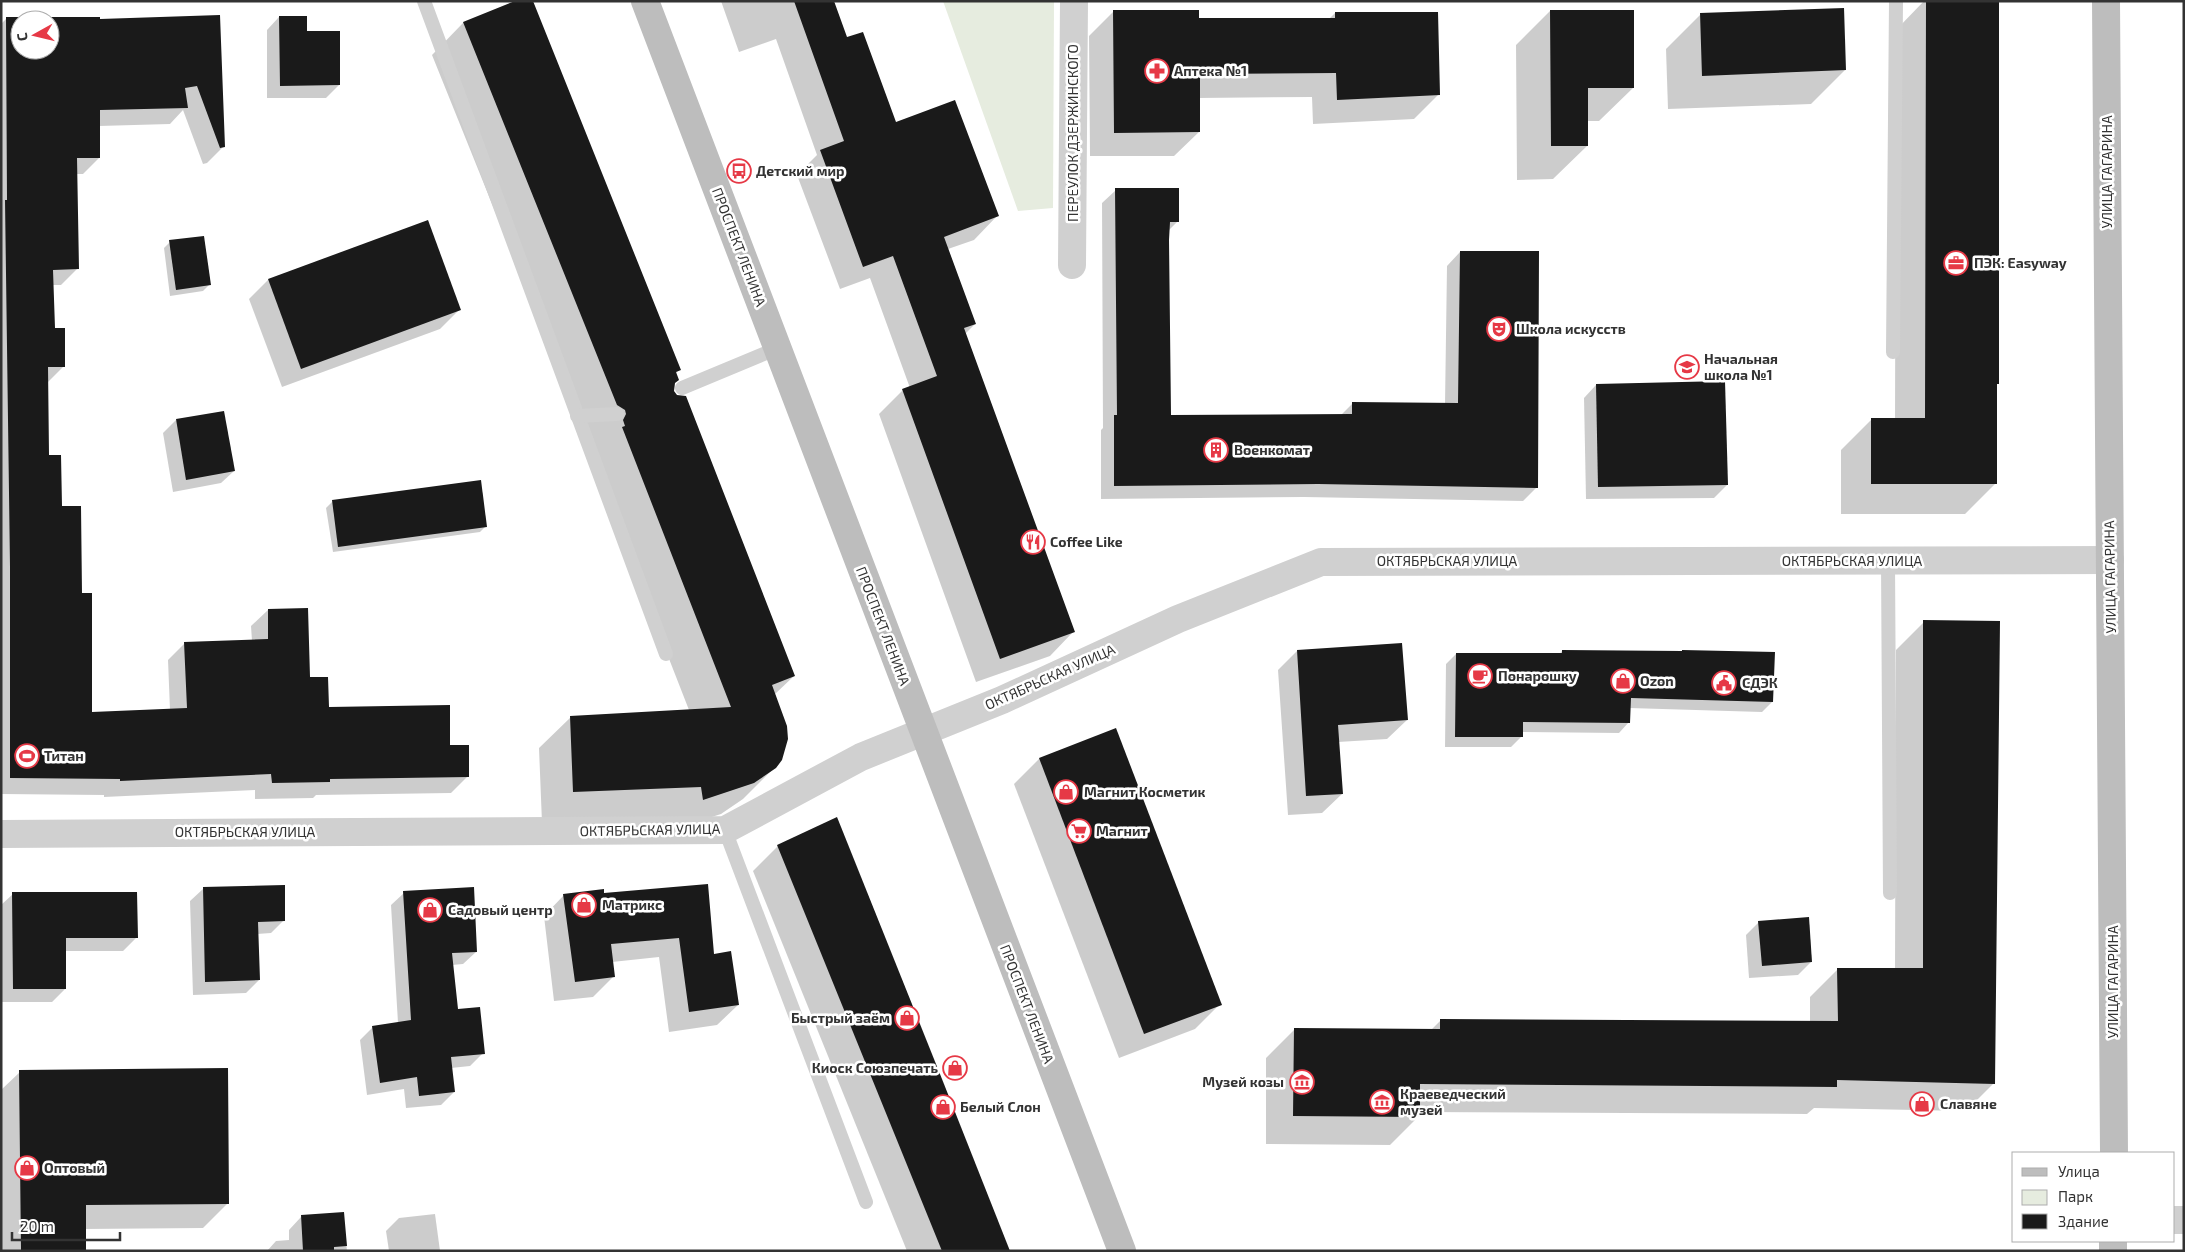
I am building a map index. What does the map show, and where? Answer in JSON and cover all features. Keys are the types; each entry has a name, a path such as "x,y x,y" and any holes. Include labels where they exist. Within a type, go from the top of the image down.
{"main road":[{"name":"ПРОСПЕКТ ЛЕНИНА","path":"645,1 1122,1251"},
{"name":"УЛИЦА ГАГАРИНА","path":"2106,1 2114,1152"}],"street":[{"name":"ПЕРЕУЛОК ДЗЕРЖИНСКОГО","path":"1072,264 1074,1"},
{"name":"ОКТЯБРЬСКАЯ УЛИЦА","path":"1,834 725,830 861,757 1002,700 1178,619 1321,562 2110,560"}],"lane":[{"path":"424,1 666,654"},
{"path":"1893,352 1896,1"},
{"path":"682,388 778,348"},
{"path":"577,416 617,414"},
{"path":"1888,561 1890,893"},
{"path":"725,830 866,1202"}],"green space":[{"path":"943,1 1054,1 1053,208 1018,211"}],"building":[{"path":"515,1 533,1 681,370 676,372 679,380 675,383 674,391 677,395 686,396 795,676 772,685 787,726 788,739 782,760 776,768 754,783 703,800 701,787 573,792 570,716 731,707 622,427 625,426 623,420 626,414 625,410 617,405 463,22"},
{"path":"794,1 834,1 847,37 863,32 896,122 955,100 999,216 944,237 976,324 964,328 1075,632 1000,659 902,389 937,376 893,256 863,267 820,150 844,141"},
{"path":"1926,1 1999,1 1999,384 1997,384 1997,484 1871,484 1871,418 1925,418"},
{"path":"1844,8 1846,70 1702,76 1700,13"},
{"path":"1113,10 1199,10 1199,18 1335,18 1335,12 1438,12 1440,95 1337,100 1336,73 1200,74 1200,132 1114,133"},
{"path":"1550,10 1634,10 1634,88 1588,88 1588,146 1551,146"},
{"path":"220,15 225,147 220,148 197,86 185,88 188,108 100,110 100,158 77,158 79,269 53,270 55,328 65,328 65,367 48,367 49,455 61,455 62,506 81,506 82,593 92,593 92,712 187,708 184,642 268,639 268,609 308,608 310,677 328,677 329,707 450,705 450,745 469,745 469,777 330,779 330,782 272,783 271,774 120,781 120,779 10,778 10,566 5,200 7,200 6,17 10,17 10,60 60,60 60,17 100,17 100,19"},
{"path":"279,16 307,16 307,31 340,31 340,85 280,86"},
{"path":"1115,188 1179,188 1179,222 1170,222 1169,240 1171,415 1352,414 1352,402 1458,403 1460,251 1539,251 1538,488 1318,484 1114,486 1114,415 1117,415"},
{"path":"428,220 461,310 301,369 268,279"},
{"path":"204,236 211,285 176,290 169,240"},
{"path":"1725,381 1728,485 1598,487 1596,384"},
{"path":"224,411 235,471 186,480 176,419"},
{"path":"481,480 487,527 338,547 332,500"},
{"path":"1923,620 2000,621 1995,1084 1837,1080 1837,1087 1420,1084 1420,1117 1293,1116 1294,1028 1440,1029 1440,1019 1838,1021 1837,968 1923,968"},
{"path":"1402,643 1408,720 1338,725 1343,794 1306,796 1297,650"},
{"path":"1562,650 1775,652 1773,702 1631,698 1630,723 1523,722 1523,737 1455,737 1456,653 1562,653"},
{"path":"1116,728 1222,1005 1144,1034 1039,758"},
{"path":"837,817 1010,1251 942,1251 777,845"},
{"path":"708,884 714,954 731,951 739,1005 689,1012 679,938 611,944 615,977 575,982 563,894 604,889 604,893"},
{"path":"285,885 285,921 258,922 260,980 205,982 203,887"},
{"path":"474,887 477,952 452,953 458,1009 480,1007 485,1054 451,1057 455,1092 419,1096 417,1077 380,1083 372,1026 411,1020 403,891"},
{"path":"12,892 137,892 138,938 66,938 66,989 13,989"},
{"path":"1809,917 1812,962 1762,966 1758,921"},
{"path":"228,1068 229,1204 86,1205 86,1251 21,1251 19,1070"},
{"path":"344,1212 347,1246 334,1247 334,1251 303,1251 301,1215"}],"place":[{"name":"Аптека №1","path":"1157,71"},
{"name":"Детский мир","path":"739,171"},
{"name":"ПЭК: Easyway","path":"1956,263"},
{"name":"Школа искусств","path":"1499,329"},
{"name":"Начальная школа №1","path":"1687,367"},
{"name":"Военкомат","path":"1216,450"},
{"name":"Coffee Like","path":"1033,542"},
{"name":"Понарошку","path":"1480,676"},
{"name":"Ozon","path":"1623,681"},
{"name":"СДЭК","path":"1724,683"},
{"name":"Титан","path":"27,756"},
{"name":"Магнит Косметик","path":"1066,792"},
{"name":"Магнит","path":"1079,831"},
{"name":"Матрикс","path":"584,905"},
{"name":"Садовый центр","path":"430,910"},
{"name":"Быстрый заём","path":"907,1018"},
{"name":"Киоск Союзпечать","path":"955,1068"},
{"name":"Музей козы","path":"1302,1082"},
{"name":"Краеведческий музей","path":"1382,1102"},
{"name":"Славяне","path":"1922,1104"},
{"name":"Белый Слон","path":"943,1107"},
{"name":"Оптовый","path":"27,1168"}]}
